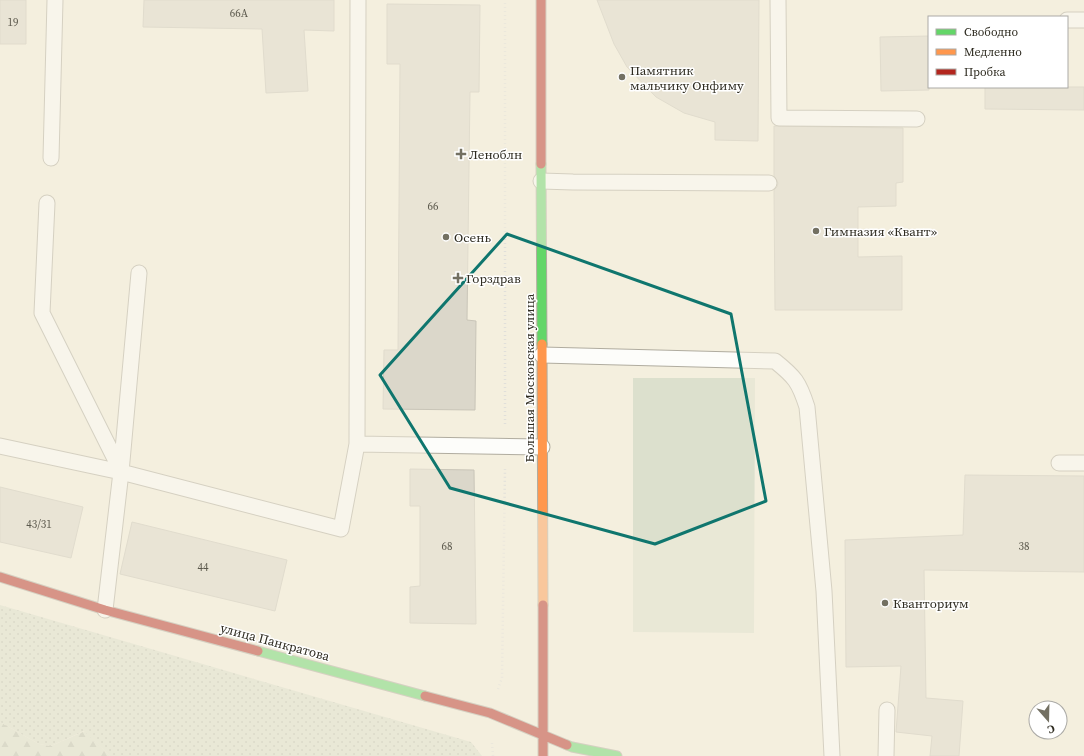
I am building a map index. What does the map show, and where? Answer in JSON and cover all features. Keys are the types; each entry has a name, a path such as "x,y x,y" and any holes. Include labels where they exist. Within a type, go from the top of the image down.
{"main road":[{"name":"Большая Московская улица","path":"541,0 543,756"},
{"name":"улица Панкратова","path":"0,577 105,610 490,713 572,747 617,756"}],"lane":[{"path":"51,158 55,0"},
{"path":"0,446 121,472 341,529 357,444 358,0"},
{"path":"778,0 779,118 917,119"},
{"path":"1068,20 1084,20"},
{"path":"541,181 768,183"},
{"path":"47,203 42,313 121,472"},
{"path":"105,610 121,472 138,273"},
{"path":"542,355 775,361 792,374 802,389 807,407 824,591 832,756"},
{"path":"357,444 542,447"},
{"path":"1059,463 1084,463"},
{"path":"886,756 887,710"}],"path":[{"path":"493,756 490,713 502,678 505,446 505,0"}],"highlighted area":[{"path":"507,234 731,314 766,501 655,544 450,488 380,375"}],"green space":[{"path":"633,378 755,378 754,633 633,632"},
{"path":"0,605 471,742 482,756 110,756 84,731 51,746 39,744 0,722"},
{"path":"0,722 39,744 51,746 85,731 110,756 0,756"}],"building":[{"path":"0,0 26,0 26,44 0,44"},
{"path":"144,0 334,0 334,31 304,30 308,91 266,93 262,29 143,27"},
{"path":"597,0 759,0 758,141 715,140 715,122 684,113 656,97 627,67 614,44"},
{"path":"387,4 480,5 479,92 470,92 467,320 476,321 475,410 383,409 384,350 398,350 400,64 387,64"},
{"path":"928,36 929,90 881,91 880,37"},
{"path":"1084,87 1084,110 985,109 985,88"},
{"name":"Гимназия «Квант»","path":"774,126 903,128 903,182 896,183 896,206 858,207 858,257 902,256 902,310 775,310 774,190 778,183 774,176"},
{"path":"410,469 474,470 476,624 410,623 410,587 420,586 420,506 410,506"},
{"path":"965,475 1084,476 1084,572 924,570 926,698 963,701 959,756 930,756 932,736 896,732 901,666 846,667 845,540 963,535"},
{"path":"0,487 83,507 71,558 0,542"},
{"path":"132,522 287,560 275,611 120,574"}],"traffic: fast":[{"path":"541,164 542,344"},
{"path":"258,651 425,696"},
{"path":"567,745 617,756"}],"traffic: slow":[{"path":"542,344 543,605"}],"traffic: jam":[{"path":"541,0 541,164"},
{"path":"0,577 105,610 258,651"},
{"path":"543,605 543,756"},
{"path":"425,696 490,713 567,745"}],"place":[{"name":"Памятник мальчику Онфиму","path":"622,77"},
{"name":"Леноблн","path":"461,154"},
{"name":"Гимназия «Квант»","path":"816,231"},
{"name":"Осень","path":"446,237"},
{"name":"Горздрав","path":"458,278"},
{"name":"Кванториум","path":"885,603"}]}
